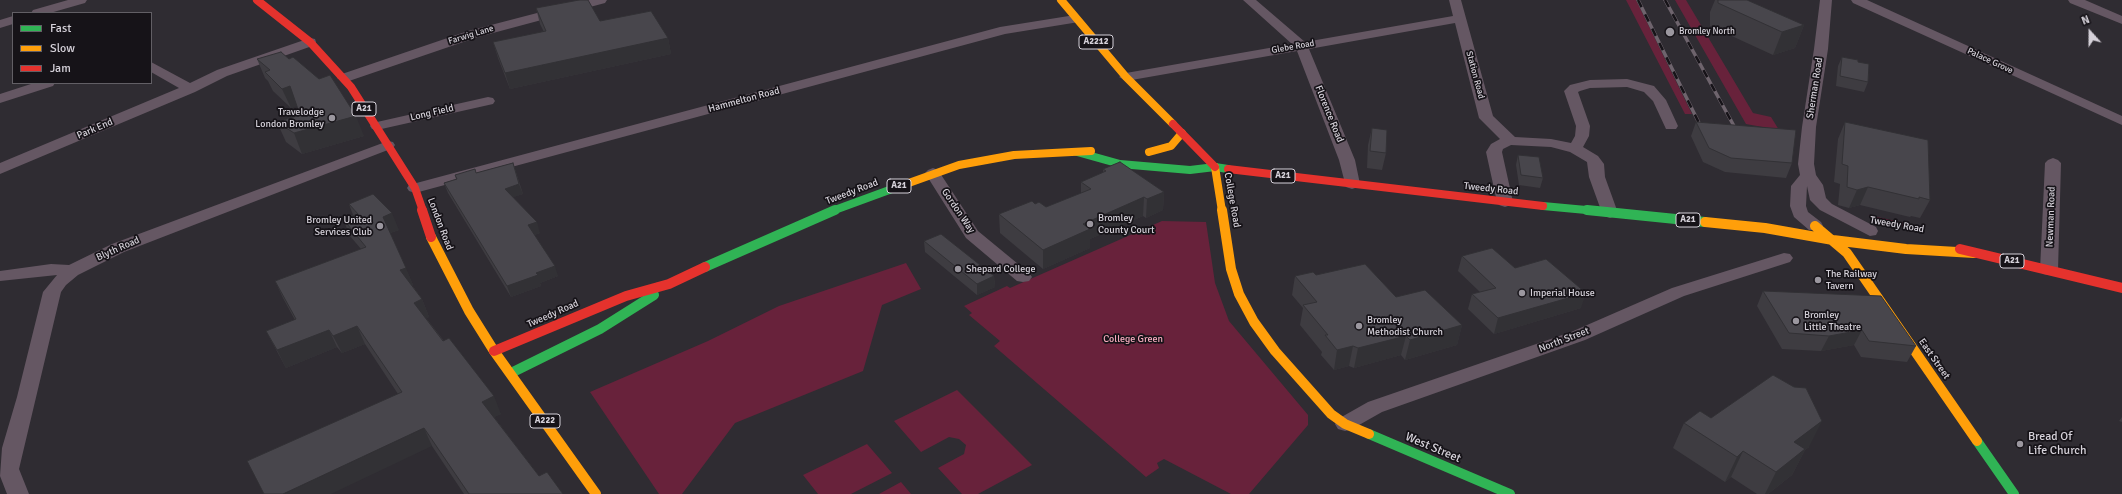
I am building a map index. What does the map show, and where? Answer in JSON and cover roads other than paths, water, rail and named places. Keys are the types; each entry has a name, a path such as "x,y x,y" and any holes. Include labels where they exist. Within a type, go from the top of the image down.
{"main road":[{"name":"London Road","path":"257,0 310,42 344,78 377,126 415,188 434,244 469,311 494,351 596,494"},
{"name":"College Road","path":"1061,0 1126,77 1215,167 1232,269 1238,294 1254,322 1274,350 1320,403 1346,424"},
{"path":"1176,155 1145,152 1171,146 1178,140 1182,133"},
{"name":"Tweedy Road","path":"494,351 626,296 668,284 730,254 825,214 933,173 984,159 1014,155 1103,150"},
{"name":"Tweedy Road","path":"1077,152 1120,164 1190,170 1215,167 1505,202 1765,228 1833,240 1920,250 1974,253"},
{"name":"Tweedy Road","path":"1192,157 1215,167"},
{"name":"Tweedy Road","path":"1765,228 1815,226 1834,227"},
{"path":"1815,226 1833,240"},
{"name":"Tweedy Road","path":"1849,229 1874,232"},
{"name":"East Street","path":"1833,240 1847,253 2014,494"},
{"name":"Tweedy Road","path":"1923,240 2122,288"},
{"name":"Tweedy Road","path":"511,373 600,329 640,305 668,284"},
{"name":"West Street","path":"1346,424 1510,494"}],"street":[{"path":"40,12 81,0"},
{"name":"Farwig Lane","path":"344,78 473,34 601,0"},
{"path":"1249,0 1301,46"},
{"name":"Station Road","path":"1455,0 1486,118 1511,141"},
{"name":"Sherman Road","path":"1826,0 1821,49 1809,127 1806,164 1808,176 1815,185 1818,200 1838,215 1874,232"},
{"name":"Palace Grove","path":"1858,0 2122,122"},
{"path":"2074,0 2122,20"},
{"name":"Glebe Road","path":"1126,77 1460,18"},
{"name":"Hammelton Road","path":"415,188 1004,30 1076,19"},
{"path":"0,24 12,20"},
{"name":"Park End","path":"0,169 190,89 222,73 310,42"},
{"name":"Florence Road","path":"1301,46 1347,160 1352,184"},
{"path":"152,67 190,89"},
{"path":"1575,148 1582,136 1583,126 1571,91 1590,84 1627,83 1649,89 1659,100 1671,126"},
{"path":"0,100 45,84"},
{"name":"Long Field","path":"377,126 488,101"},
{"path":"1505,202 1494,152 1502,143 1511,141 1551,143 1575,148 1593,159 1596,164 1597,177 1610,213"},
{"name":"Blyth Road","path":"18,494 8,469 12,448 27,397 52,292 60,281 72,271 118,248 388,144"},
{"name":"Newman Road","path":"2049,270 2053,163"},
{"name":"Gordon Way","path":"933,173 972,234 1023,277"},
{"path":"1808,176 1799,186 1797,191 1800,214 1815,226"},
{"name":"North Street","path":"1346,424 1375,407 1578,336 1678,292 1784,258"},
{"path":"0,276 52,269 72,271"}],"railway":[{"path":"1638,0 1699,123"},
{"path":"1665,0 1734,126"}],"place":[{"name":"Bromley North","path":"1670,32"},
{"name":"Travelodge London Bromley","path":"332,118"},
{"name":"Bromley County Court","path":"1090,224"},
{"name":"Bromley United Services Club","path":"380,226"},
{"name":"Shepard College","path":"958,269"},
{"name":"The Railway Tavern","path":"1818,280"},
{"name":"Imperial House","path":"1522,293"},
{"name":"Bromley Little Theatre","path":"1796,321"},
{"name":"Bromley Methodist Church","path":"1359,326"},
{"name":"Bread Of Life Church","path":"2020,444"}],"park label":[{"name":"College Green","path":"1133,339"}]}
